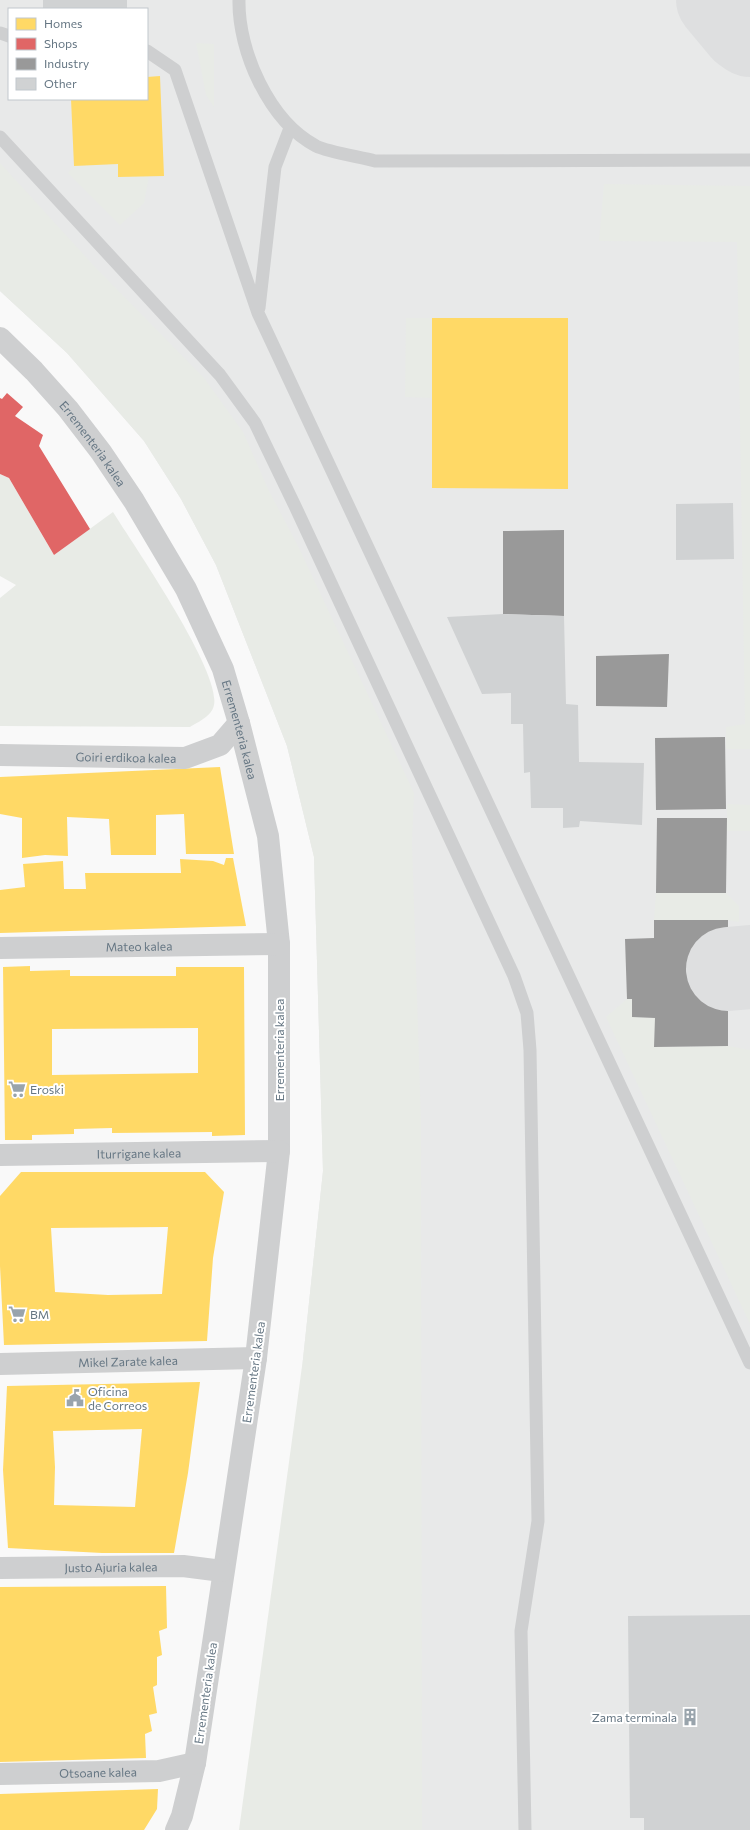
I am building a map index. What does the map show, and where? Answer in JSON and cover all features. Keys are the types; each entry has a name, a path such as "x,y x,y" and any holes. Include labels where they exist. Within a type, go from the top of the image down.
{"street":[{"name":"Errementeria kalea","path":"0,338 34,371 68,409 101,452 134,501 186,589 223,669 239,723 268,836 279,944 279,1151 256,1358 222,1571 195,1763 182,1816 176,1830"},
{"name":"Goiri erdikoa kalea","path":"0,755 185,758 220,745 239,723"},
{"name":"Mateo kalea","path":"0,948 279,944"},
{"name":"Iturrigane kalea","path":"0,1155 279,1151"},
{"name":"Mikel Zarate kalea","path":"0,1364 256,1358"},
{"name":"Justo Ajuria kalea","path":"0,1568 183,1566 222,1571"},
{"name":"Otsoane kalea","path":"0,1774 160,1771 195,1763"}],"lane":[{"path":"239,0 247,56 269,99 290,128 316,146 375,161 750,160"},
{"path":"148,52 175,70 258,313 750,1363"},
{"path":"258,313 275,167 290,128"},
{"path":"0,137 220,375 254,423 295,506 514,976 527,1013 530,1058 538,1521 521,1631 524,1830"}],"shaded area":[{"path":"0,0 750,0 750,1830 276,1830 303,1359 323,1171 314,857 287,746 216,565 181,499 144,441 67,353 0,291"},
{"path":"196,43 214,44 214,107 206,95"},
{"path":"0,163 95,267 204,378 243,432 269,491 298,546 414,793 412,843 421,1121 422,1830 239,1830 303,1359 323,1171 314,857 287,746 216,565 181,499 144,441 67,353 0,291"},
{"path":"118,164 119,177 149,176 144,203 120,225 68,173 74,166"},
{"path":"604,184 750,186 750,749 726,749 726,727 745,724 737,242 599,241"},
{"path":"406,318 432,318 432,398 405,397"},
{"path":"0,474 9,478 54,555 113,512 174,608 204,665 213,688 214,705 211,712 201,721 190,727 0,726 0,598 16,585 0,576"},
{"path":"727,804 750,805 750,831 727,831"},
{"path":"656,893 726,893 739,906 739,922 727,920 654,920"},
{"path":"627,999 632,999 633,1017 655,1018 655,1047 728,1046 750,1050 750,1324 606,1017"}],"building: Homes":[{"path":"160,76 164,176 118,177 118,164 74,166 71,100 148,100 148,77"},
{"path":"432,318 568,318 568,489 432,488"},
{"path":"220,767 234,854 186,854 184,814 156,815 156,855 111,855 109,819 67,817 68,856 45,855 22,858 22,818 0,814 0,777"},
{"path":"226,858 233,858 246,926 0,933 0,890 25,887 23,864 63,861 64,889 86,889 85,873 181,873 180,859 213,861 224,865"},
{"path":"30,966 30,971 70,970 70,976 176,976 176,967 244,967 245,1135 212,1136 212,1132 112,1133 112,1128 74,1129 74,1134 32,1135 32,1140 5,1140 3,967","holes":["198,1028 198,1073 52,1075 52,1029"]},
{"path":"21,1172 205,1172 224,1192 213,1258 207,1341 4,1345 0,1266 0,1196","holes":["168,1227 162,1294 108,1295 55,1292 51,1228"]},
{"path":"200,1382 188,1473 174,1553 102,1553 8,1548 3,1470 7,1386","holes":["142,1429 135,1507 54,1505 55,1467 53,1431"]},
{"path":"166,1586 167,1628 159,1631 162,1655 157,1657 157,1685 153,1687 157,1713 149,1715 152,1731 145,1734 146,1758 0,1762 0,1587"},
{"path":"158,1789 157,1809 144,1830 0,1830 0,1794"}],"building: Shops":[{"path":"7,393 23,407 15,416 43,435 39,446 90,529 54,555 9,478 0,474 0,398 2,399"}],"building: Industry":[{"path":"564,530 564,616 503,614 503,531"},
{"path":"669,654 667,707 596,706 596,656"},
{"path":"725,737 726,809 656,810 655,738"},
{"path":"657,818 727,818 726,893 656,893"},
{"path":"654,920 728,920 728,1046 654,1047 655,1018 632,1017 632,999 627,999 625,939 654,938"}],"building: Other":[{"path":"43,0 127,0 127,8 43,8"},
{"path":"733,503 734,559 676,560 676,504"},
{"path":"503,614 564,616 566,704 578,705 579,762 644,763 642,825 580,821 579,827 563,828 563,808 531,808 530,772 524,773 523,724 511,724 511,693 482,694 447,617"},
{"name":"Zama terminala","path":"750,1615 750,1830 644,1830 644,1818 630,1818 628,1616"}],"taxiway":[{"path":"718,0 743,30 750,35"},
{"path":"728,969 750,967"}],"place":[{"name":"Eroski","path":"17,1089"},
{"name":"BM","path":"17,1314"},
{"name":"Oficina de Correos","path":"75,1398"},
{"name":"Zama terminala","path":"690,1717"}]}
